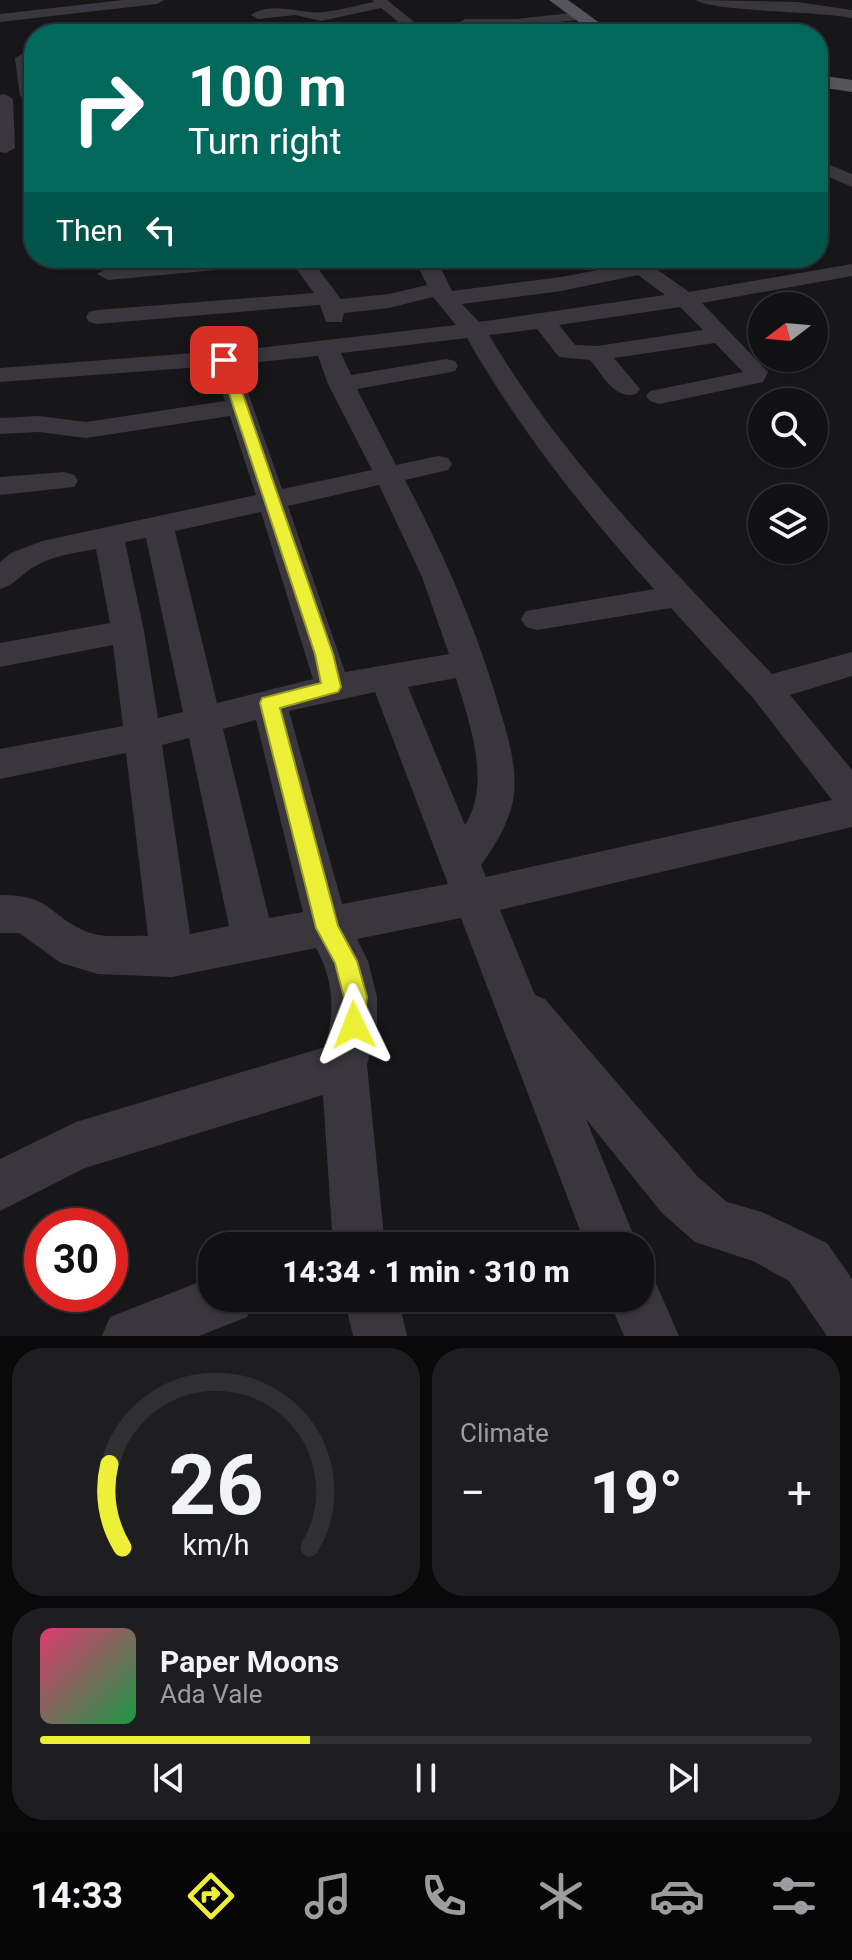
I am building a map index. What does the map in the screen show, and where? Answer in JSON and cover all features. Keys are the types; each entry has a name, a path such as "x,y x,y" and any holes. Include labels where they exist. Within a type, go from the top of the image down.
{"main road":[{"path":"550,1 592,24"},
{"path":"828,83 850,88"}],"street":[{"path":"0,18 34,6 113,5 157,0"},
{"path":"703,0 771,7 843,1"},
{"path":"259,20 295,11 321,17 381,2 409,24"},
{"path":"113,5 120,24"},
{"path":"817,5 852,14"},
{"path":"465,23 516,23 580,16"},
{"path":"0,26 24,27"},
{"path":"8,148 3,100 24,101"},
{"path":"828,171 852,184"},
{"path":"829,190 852,184"},
{"path":"83,370 109,268"},
{"path":"306,268 330,303 341,384 400,497 471,663 490,739 495,783 494,805 466,880"},
{"path":"430,268 442,294 475,332 507,387 634,548 765,689 852,797"},
{"path":"97,317 396,300 410,294 561,284 617,268"},
{"path":"642,268 685,299 756,372 754,377 659,396"},
{"path":"0,375 224,360 475,332 545,323 852,270"},
{"path":"545,323 568,352 597,353 719,335"},
{"path":"597,353 627,389"},
{"path":"224,360 324,654 332,687"},
{"path":"341,384 446,366"},
{"path":"0,426 39,424 86,430 240,407"},
{"path":"0,579 22,560 42,551 438,464"},
{"path":"0,486 64,481"},
{"path":"158,524 254,942"},
{"path":"108,535 128,631 172,957"},
{"path":"537,619 678,596"},
{"path":"0,655 128,631"},
{"path":"0,764 142,736 332,687 471,663"},
{"path":"765,689 852,664"},
{"path":"387,678 507,988 606,1232"},
{"path":"269,703 328,928 346,961 355,997 354,1025 344,1065 358,1232"},
{"path":"0,914 26,914 76,949 98,954 172,957 328,928 466,880 852,811"},
{"path":"507,988 680,1195 713,1224 762,1238 808,1262 852,1325"},
{"path":"0,1186 76,1146 344,1065"},
{"path":"129,1336 198,1310"},
{"path":"374,1312 380,1336"},
{"path":"641,1312 652,1336"}],"route":[{"path":"224,360 324,654 332,687 269,703 328,928 346,961 355,997 354,1025"}]}
